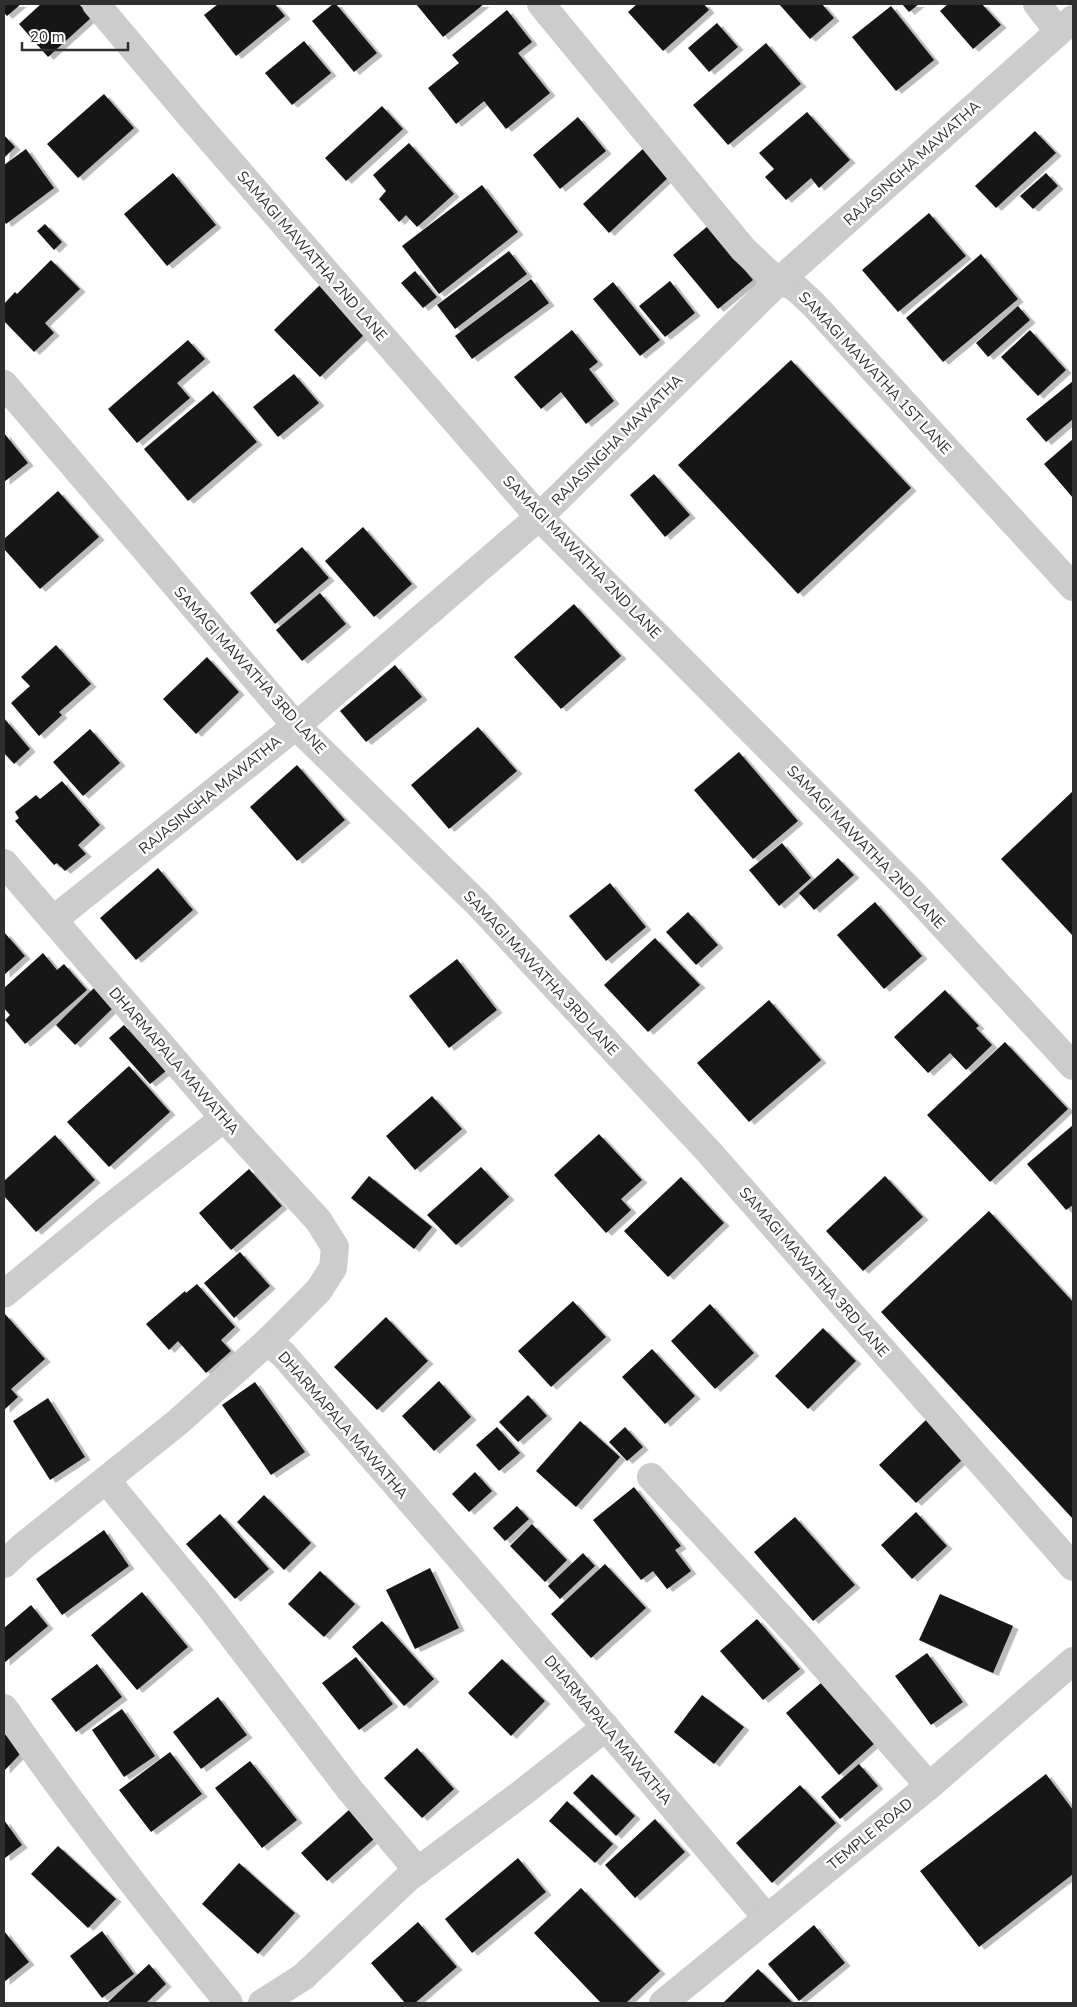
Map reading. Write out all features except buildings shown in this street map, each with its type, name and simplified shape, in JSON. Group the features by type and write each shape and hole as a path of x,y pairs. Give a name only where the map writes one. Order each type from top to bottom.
{"street":[{"name":"SAMAGI MAWATHA 2ND LANE","path":"96,4 192,118 539,517 913,893 1073,1066"},
{"name":"SAMAGI MAWATHA 1ST LANE","path":"541,4 743,250 778,282 798,290 814,305 1073,587"},
{"path":"1037,4 1066,25"},
{"name":"RAJASINGHA MAWATHA","path":"53,920 296,726 539,517 778,282 1066,25"},
{"name":"SAMAGI MAWATHA 3RD LANE","path":"4,384 296,726 479,905 708,1151 1073,1567"},
{"name":"DHARMAPALA MAWATHA","path":"4,864 224,1118 318,1220 335,1247 333,1268 319,1290 267,1342 289,1362 606,1726 767,1918"},
{"path":"6,1288 224,1118"},
{"path":"4,1564 22,1547 178,1422 267,1342"},
{"path":"651,1477 799,1638 929,1786"},
{"path":"106,1480 208,1603 350,1790 418,1871"},
{"name":"TEMPLE ROAD","path":"663,2003 929,1786 1073,1661"},
{"path":"4,1708 54,1781 159,1918 228,2003"},
{"path":"262,2003 304,1977 408,1878 522,1793 606,1726"}]}
